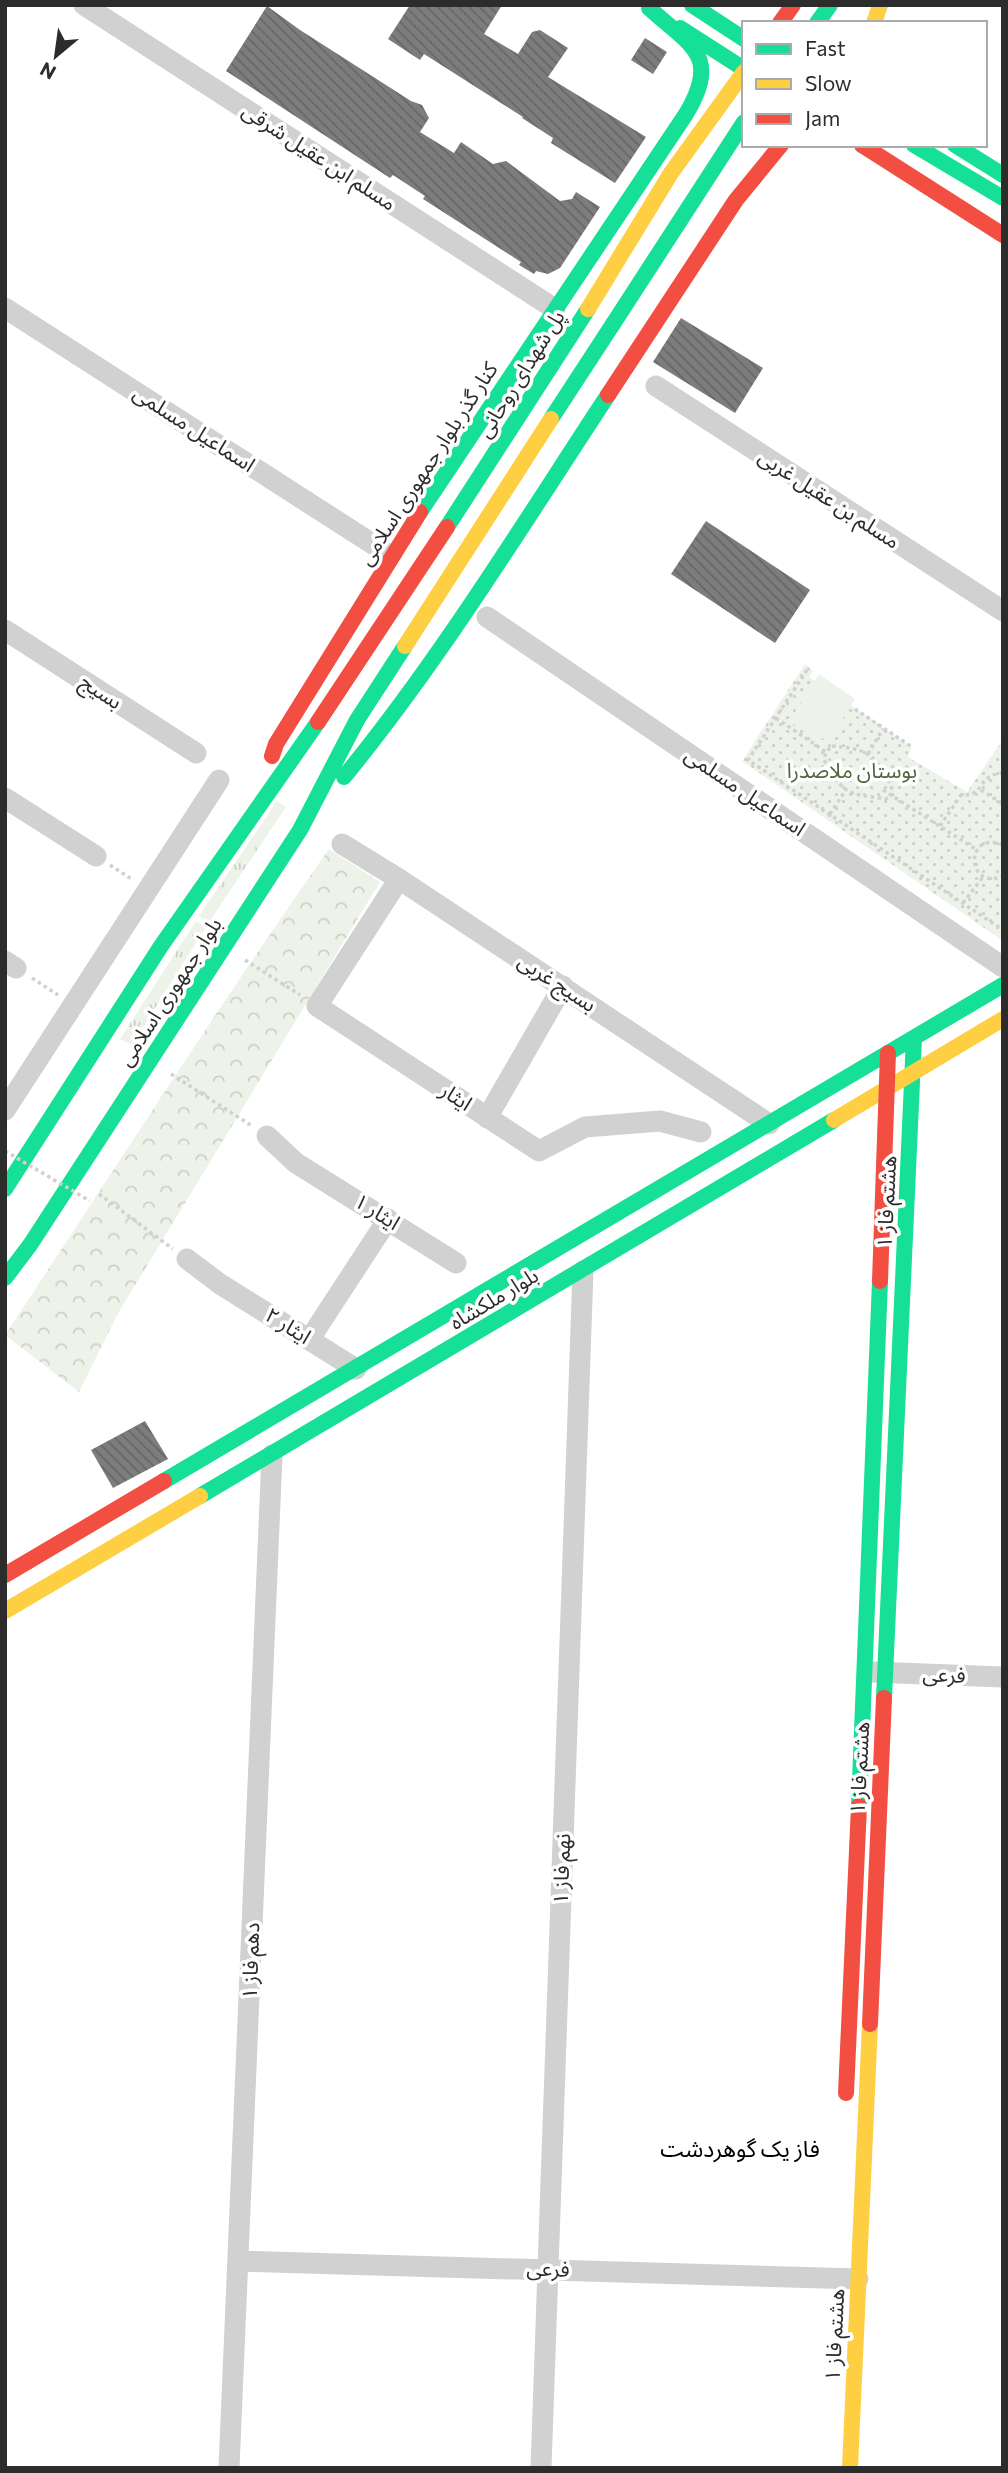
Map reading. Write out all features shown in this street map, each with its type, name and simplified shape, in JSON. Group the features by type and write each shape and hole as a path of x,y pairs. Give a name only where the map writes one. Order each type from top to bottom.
{"main road":[{"path":"692,5 742,38"},
{"path":"781,21 793,5"},
{"path":"818,21 830,5"},
{"name":"کنار گذر بلوار جمهوری اسلامی","path":"251,816 276,744 393,552 663,148 700,88 704,69 696,52 647,7"},
{"path":"647,7 742,70"},
{"name":"پل شهدای روحانی","path":"334,699 534,394 671,173 742,74"},
{"name":"بلوار جمهوری اسلامی","path":"5,1278 30,1245 300,830 357,720 742,125"},
{"path":"663,148 684,130 695,129 706,130 734,145 745,159 747,169 736,200"},
{"path":"300,830 392,718 469,606 736,200 779,147"},
{"path":"865,147 1003,234"},
{"path":"917,147 1003,198"},
{"path":"957,147 1003,175"},
{"name":"بلوار جمهوری اسلامی","path":"5,1189 161,946 334,699"},
{"name":"بلوار ملکشاه","path":"5,1575 1003,985"},
{"name":"بلوار ملکشاه","path":"5,1611 1003,1019"},
{"name":"هشتم فاز ۱","path":"845,2113 914,1071 914,1038"},
{"name":"هشتم فاز ۱","path":"850,2468 843,2278 875,1672 888,1053"},
{"path":"153,1488 149,1508 167,1516"},
{"path":"66,1541 75,1539 88,1545 89,1562"}],"street":[{"name":"مسلم ابن عقیل شرقی","path":"83,5 555,309"},
{"name":"اسماعیل مسلمی","path":"5,308 382,550"},
{"name":"مسلم بن عقیل غربی","path":"656,386 1003,611"},
{"name":"اسماعیل مسلمی","path":"487,617 1003,967"},
{"name":"بسیج","path":"5,630 196,753"},
{"path":"9,1108 219,780"},
{"path":"5,798 96,856"},
{"name":"بسیج غربی","path":"342,844 769,1124"},
{"path":"317,1006 399,879"},
{"path":"487,1118 562,986"},
{"name":"ایثار","path":"317,1006 539,1151 585,1127 660,1121 701,1132"},
{"name":"ایثار ۱","path":"267,1136 296,1163 456,1263"},
{"path":"310,1340 388,1219"},
{"name":"ایثار ۲","path":"187,1259 220,1284 356,1369"},
{"name":"نهم فاز ۱","path":"541,2468 583,1270"},
{"name":"دهم فاز ۱","path":"229,2468 272,1455"},
{"name":"فرعی","path":"875,1672 1003,1677"},
{"name":"فرعی","path":"238,2261 843,2278"}],"path":[{"path":"807,670 748,760 1003,930"},
{"path":"855,709 912,747"},
{"path":"776,718 826,752"},
{"path":"868,754 884,728"},
{"path":"832,746 860,749 875,758 893,787 892,795 886,799 845,791 839,786 824,760 826,752 832,746"},
{"path":"940,826 961,795 971,795 980,789 988,777 1003,772"},
{"path":"980,789 1003,804"},
{"path":"883,790 977,850"},
{"path":"830,814 845,791"},
{"path":"1003,845 987,842 974,856 975,867 983,877 994,879 1003,876"},
{"path":"96,856 148,889"},
{"path":"963,903 983,877"},
{"path":"243,959 317,1006"},
{"path":"10,965 74,1004"},
{"path":"171,1074 267,1136"},
{"path":"5,1151 90,1201"},
{"path":"99,1194 187,1259"}],"green space":[{"name":"بوستان ملاصدرا","path":"805,664 813,671 809,677 912,747 908,757 967,792 1003,739 1003,941 742,761"},
{"path":"819,674 855,699 830,741 789,722"},
{"path":"277,801 286,807 209,922 199,916"},
{"path":"329,849 380,882 117,1315 79,1392 5,1335"},
{"path":"196,921 206,927 132,1045 120,1039"}],"building":[{"path":"410,5 502,5 484,34 518,54 532,32 540,30 568,48 548,77 646,137 615,183 551,143 553,138 523,117 424,54 420,60 388,39"},
{"path":"267,6 411,101 422,105 429,118 420,132 454,153 461,142 493,164 506,161 560,201 572,199 576,192 600,207 560,268 548,274 536,271 534,274 519,265 521,262 423,199 425,196 393,175 390,178 226,71"},
{"path":"645,38 667,52 653,74 631,60"},
{"path":"681,318 763,368 735,413 653,362"},
{"path":"706,521 810,590 775,643 671,574"},
{"path":"145,1421 168,1459 113,1488 91,1450"}],"traffic: fast":[{"path":"692,5 742,38"},
{"path":"818,21 830,5"},
{"path":"420,512 686,114 696,94 701,78 701,65 696,53 649,8"},
{"path":"680,28 742,68"},
{"path":"613,324 742,125"},
{"path":"917,147 1003,198"},
{"path":"958,147 1003,175"},
{"path":"447,527 588,309"},
{"path":"551,419 613,324"},
{"path":"344,777 415,685 608,395"},
{"path":"5,1278 30,1245 300,830 357,720 405,646"},
{"path":"5,1189 161,946 318,722"},
{"path":"164,1481 1003,985"},
{"path":"884,1698 914,1038"},
{"path":"200,1496 834,1120"},
{"path":"859,1806 880,1281"}],"traffic: slow":[{"path":"875,21 880,5"},
{"path":"588,309 671,173 742,75"},
{"path":"405,646 551,419"},
{"path":"834,1120 1003,1019"},
{"path":"5,1611 200,1496"},
{"path":"850,2468 870,2024"}],"traffic: jam":[{"path":"781,21 793,5"},
{"path":"608,395 736,200 779,147"},
{"path":"865,147 1003,235"},
{"path":"272,756 276,744 420,512"},
{"path":"318,722 447,527"},
{"path":"880,1281 888,1053"},
{"path":"5,1575 164,1481"},
{"path":"870,2024 884,1698"},
{"path":"846,2093 859,1806"}],"district":[{"name":"فاز یک گوهردشت","path":"740,2149"}]}
